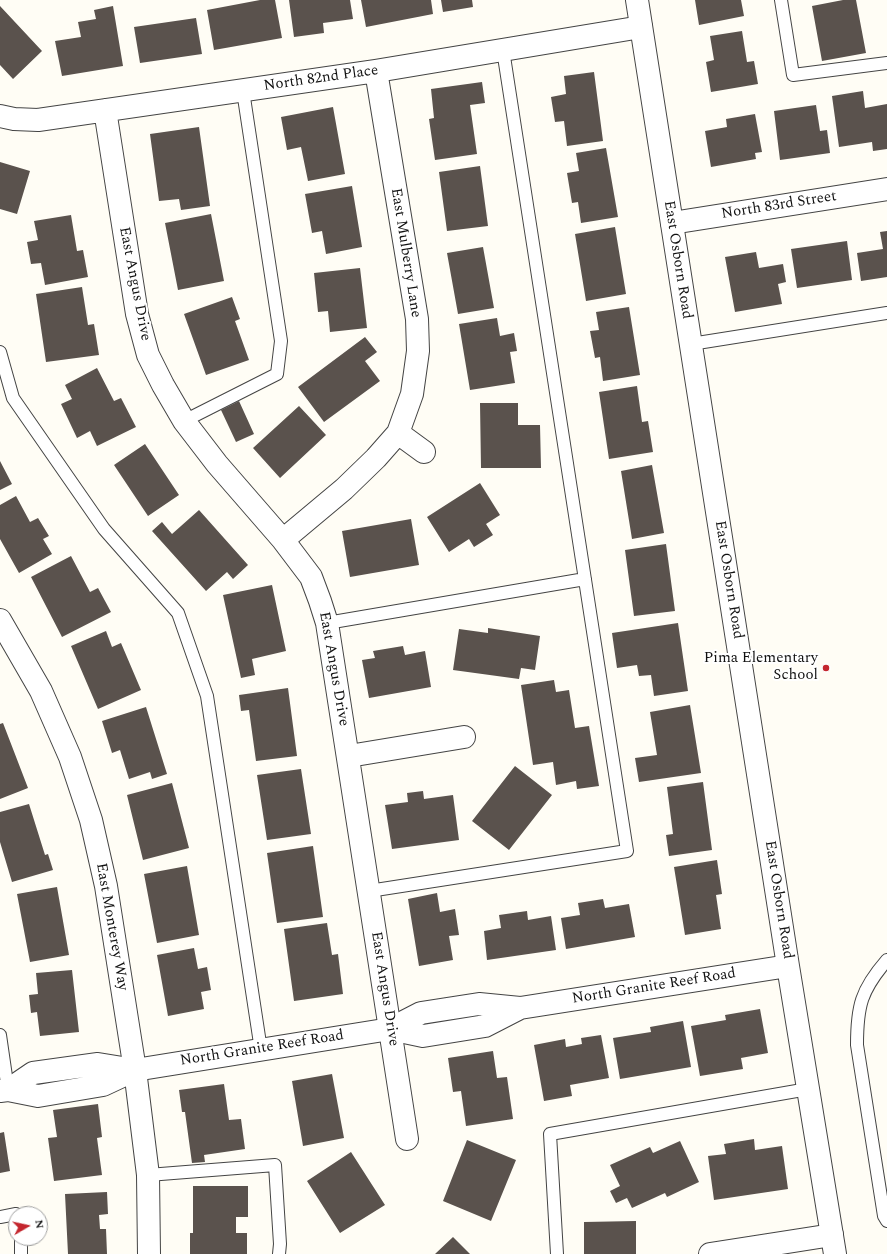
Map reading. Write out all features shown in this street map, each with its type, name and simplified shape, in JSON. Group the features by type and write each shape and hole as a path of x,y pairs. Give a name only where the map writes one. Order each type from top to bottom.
{"street":[{"name":"East Osborn Road","path":"637,0 788,966 834,1244"},
{"name":"North 82nd Place","path":"0,116 14,119 38,120 376,71 641,27"},
{"name":"East Mulberry Lane","path":"283,540 344,489 376,458 398,433 412,394 418,351 417,319 376,71"},
{"name":"East Angus Drive","path":"105,110 137,314 148,355 184,421 218,464 283,540 311,577 327,623 407,1139"},
{"name":"North 83rd Street","path":"672,223 887,189"},
{"path":"398,433 424,452"},
{"name":"East Monterey Way","path":"0,620 41,691 70,757 91,820 106,886 134,1070 148,1175 149,1254"},
{"path":"348,756 464,737"},
{"name":"North Granite Reef Road","path":"4,1090 33,1073 98,1064 134,1070 390,1029 421,1013 479,1004 520,1008 788,966"},
{"path":"710,1254 834,1244"}],"lane":[{"path":"781,0 793,75 887,63"},
{"path":"369,891 627,850 504,50"},
{"path":"184,421 277,374 281,341 243,90"},
{"path":"690,344 887,312"},
{"path":"0,352 13,398 104,529 178,613 207,696 261,1050"},
{"path":"327,623 585,579"},
{"path":"887,960 863,995 857,1027 857,1045 884,1216 887,1221"},
{"path":"0,1035 4,1090"},
{"path":"557,1254 550,1134 808,1089"},
{"path":"148,1175 275,1165 280,1244 279,1254"}],"building":[{"path":"260,0 275,0 282,38 214,50 207,10"},
{"path":"289,0 350,0 353,19 323,23 324,33 294,37"},
{"path":"361,0 431,0 433,14 366,27"},
{"path":"441,0 472,0 473,7 443,12"},
{"path":"695,0 741,0 744,16 699,25"},
{"path":"843,0 856,0 866,53 822,61 812,6"},
{"path":"0,6 42,51 13,79 0,65"},
{"path":"113,6 123,66 62,76 55,41 81,37 78,22 96,19 94,10"},
{"path":"196,18 202,54 140,63 134,27"},
{"path":"742,31 747,62 754,61 758,84 711,92 706,62 714,60 710,36"},
{"path":"594,72 603,141 567,146 564,121 555,122 551,97 566,94 564,76"},
{"path":"482,82 485,103 470,105 477,154 435,160 429,119 434,118 431,89"},
{"path":"863,91 865,108 887,104 887,149 873,151 872,142 839,147 832,96"},
{"path":"816,105 820,131 827,130 830,153 780,160 774,111"},
{"path":"333,107 345,174 308,181 301,147 287,150 281,117"},
{"path":"755,114 762,152 755,153 756,159 711,167 705,131 727,127 726,119"},
{"path":"199,127 210,206 181,210 179,199 159,201 150,134"},
{"path":"606,148 618,217 581,223 578,202 572,203 567,173 579,171 576,153"},
{"path":"0,162 30,171 17,214 0,209"},
{"path":"480,166 488,226 447,231 439,172"},
{"path":"352,186 362,247 326,254 322,231 312,233 305,194"},
{"path":"211,214 224,281 178,290 165,223"},
{"path":"71,215 77,251 83,250 88,277 45,285 41,263 31,264 27,242 38,240 34,221"},
{"path":"615,227 626,294 586,301 575,234"},
{"path":"887,231 887,277 861,281 857,253 883,249 880,232"},
{"path":"847,241 852,280 797,288 791,249"},
{"path":"483,247 494,308 458,314 447,253"},
{"path":"756,252 759,268 783,264 786,282 778,284 782,304 735,312 725,257"},
{"path":"360,268 367,328 330,332 328,311 318,312 314,273"},
{"path":"82,287 88,325 94,324 99,355 46,362 36,294"},
{"path":"232,297 240,319 235,321 249,360 206,375 184,314"},
{"path":"629,307 640,375 603,381 600,357 595,358 590,331 599,330 596,312"},
{"path":"497,318 500,336 514,333 517,351 510,352 515,383 470,390 459,324"},
{"path":"365,337 377,352 365,361 380,381 324,422 298,387"},
{"path":"97,368 114,401 121,398 136,427 97,446 90,431 77,438 61,404 72,399 65,385"},
{"path":"637,386 642,422 648,421 653,452 609,459 599,392"},
{"path":"239,401 254,434 236,442 221,410"},
{"path":"480,403 518,403 518,425 540,425 541,468 481,468"},
{"path":"299,406 326,435 280,478 253,448"},
{"path":"145,444 179,495 148,516 114,465"},
{"path":"0,461 12,484 0,490"},
{"path":"652,465 664,533 632,539 621,471"},
{"path":"480,483 500,515 486,524 493,535 474,547 469,539 449,552 427,517"},
{"path":"16,496 30,522 38,518 49,536 43,539 52,554 19,573 0,539 0,505"},
{"path":"199,510 248,565 233,579 227,572 206,591 152,531 162,522 172,534"},
{"path":"411,519 419,565 350,577 342,531"},
{"path":"666,544 675,611 634,616 625,550"},
{"path":"71,556 90,592 98,588 111,612 62,637 31,577"},
{"path":"272,585 286,651 252,659 255,675 241,678 223,595"},
{"path":"678,623 688,691 654,696 651,675 639,676 637,665 617,668 612,633"},
{"path":"488,628 540,636 535,670 521,668 519,679 453,670 459,629 488,633"},
{"path":"106,631 112,647 121,643 141,690 98,709 71,646"},
{"path":"403,646 405,655 425,651 431,687 369,698 362,660 375,658 373,651"},
{"path":"554,680 556,692 569,690 575,728 589,726 599,786 577,789 576,781 556,785 553,762 533,765 521,685"},
{"path":"288,688 297,756 256,761 249,710 241,711 239,695"},
{"path":"690,705 701,773 639,782 635,758 657,755 650,712"},
{"path":"146,707 167,774 152,779 150,772 129,779 120,750 112,753 102,721"},
{"path":"3,723 28,788 0,799 0,724"},
{"path":"515,766 552,795 509,850 472,821"},
{"path":"301,769 311,834 267,840 257,775"},
{"path":"703,782 712,850 669,856 666,835 673,834 667,787"},
{"path":"172,783 189,848 143,860 127,795"},
{"path":"423,791 424,799 453,795 459,840 392,849 385,805 408,802 407,793"},
{"path":"29,804 45,855 48,854 53,870 12,882 0,842 0,812"},
{"path":"313,846 323,917 277,923 267,853"},
{"path":"717,860 722,894 716,895 721,929 685,935 674,867"},
{"path":"187,866 199,935 157,943 144,874"},
{"path":"57,887 69,955 30,962 17,894"},
{"path":"437,893 440,912 455,909 459,935 449,936 453,960 419,966 408,899"},
{"path":"603,899 605,908 629,904 635,937 566,949 561,918 580,915 578,903"},
{"path":"527,911 528,920 551,916 556,950 487,960 484,931 501,928 499,915"},
{"path":"327,923 332,955 338,954 343,994 294,1001 284,929"},
{"path":"194,948 198,969 207,967 211,990 201,992 204,1009 168,1016 157,955"},
{"path":"72,970 79,1032 40,1036 37,1012 31,1013 29,995 38,994 36,973"},
{"path":"760,1009 768,1053 741,1058 743,1069 700,1076 691,1026 726,1020 725,1015"},
{"path":"683,1021 691,1067 620,1079 613,1038 651,1032 650,1027"},
{"path":"601,1035 609,1078 570,1085 572,1096 544,1101 534,1045 565,1039 566,1047 582,1044 581,1038"},
{"path":"493,1051 497,1078 507,1077 513,1119 466,1126 461,1091 453,1092 448,1058"},
{"path":"332,1074 344,1138 303,1146 292,1081"},
{"path":"224,1084 229,1120 241,1119 245,1149 204,1155 205,1162 192,1163 185,1112 182,1112 179,1090"},
{"path":"98,1104 102,1137 97,1138 102,1175 54,1181 48,1138 57,1137 53,1110"},
{"path":"4,1132 10,1171 0,1173 0,1133"},
{"path":"754,1139 755,1150 782,1146 788,1189 714,1200 708,1156 726,1154 724,1144"},
{"path":"467,1140 516,1160 491,1221 443,1201"},
{"path":"680,1141 699,1182 667,1197 665,1193 632,1208 627,1198 616,1203 610,1191 620,1186 610,1165 650,1147 653,1153"},
{"path":"351,1152 385,1205 340,1233 307,1181"},
{"path":"193,1186 248,1186 248,1217 236,1217 236,1233 247,1233 247,1254 190,1254 190,1233 193,1233"},
{"path":"107,1192 108,1214 99,1215 100,1229 106,1229 107,1254 68,1254 65,1194"},
{"path":"636,1221 636,1254 584,1254 584,1222"},
{"path":"453,1237 470,1254 435,1254"}],"place":[{"name":"Pima Elementary School","path":"826,668"}]}
